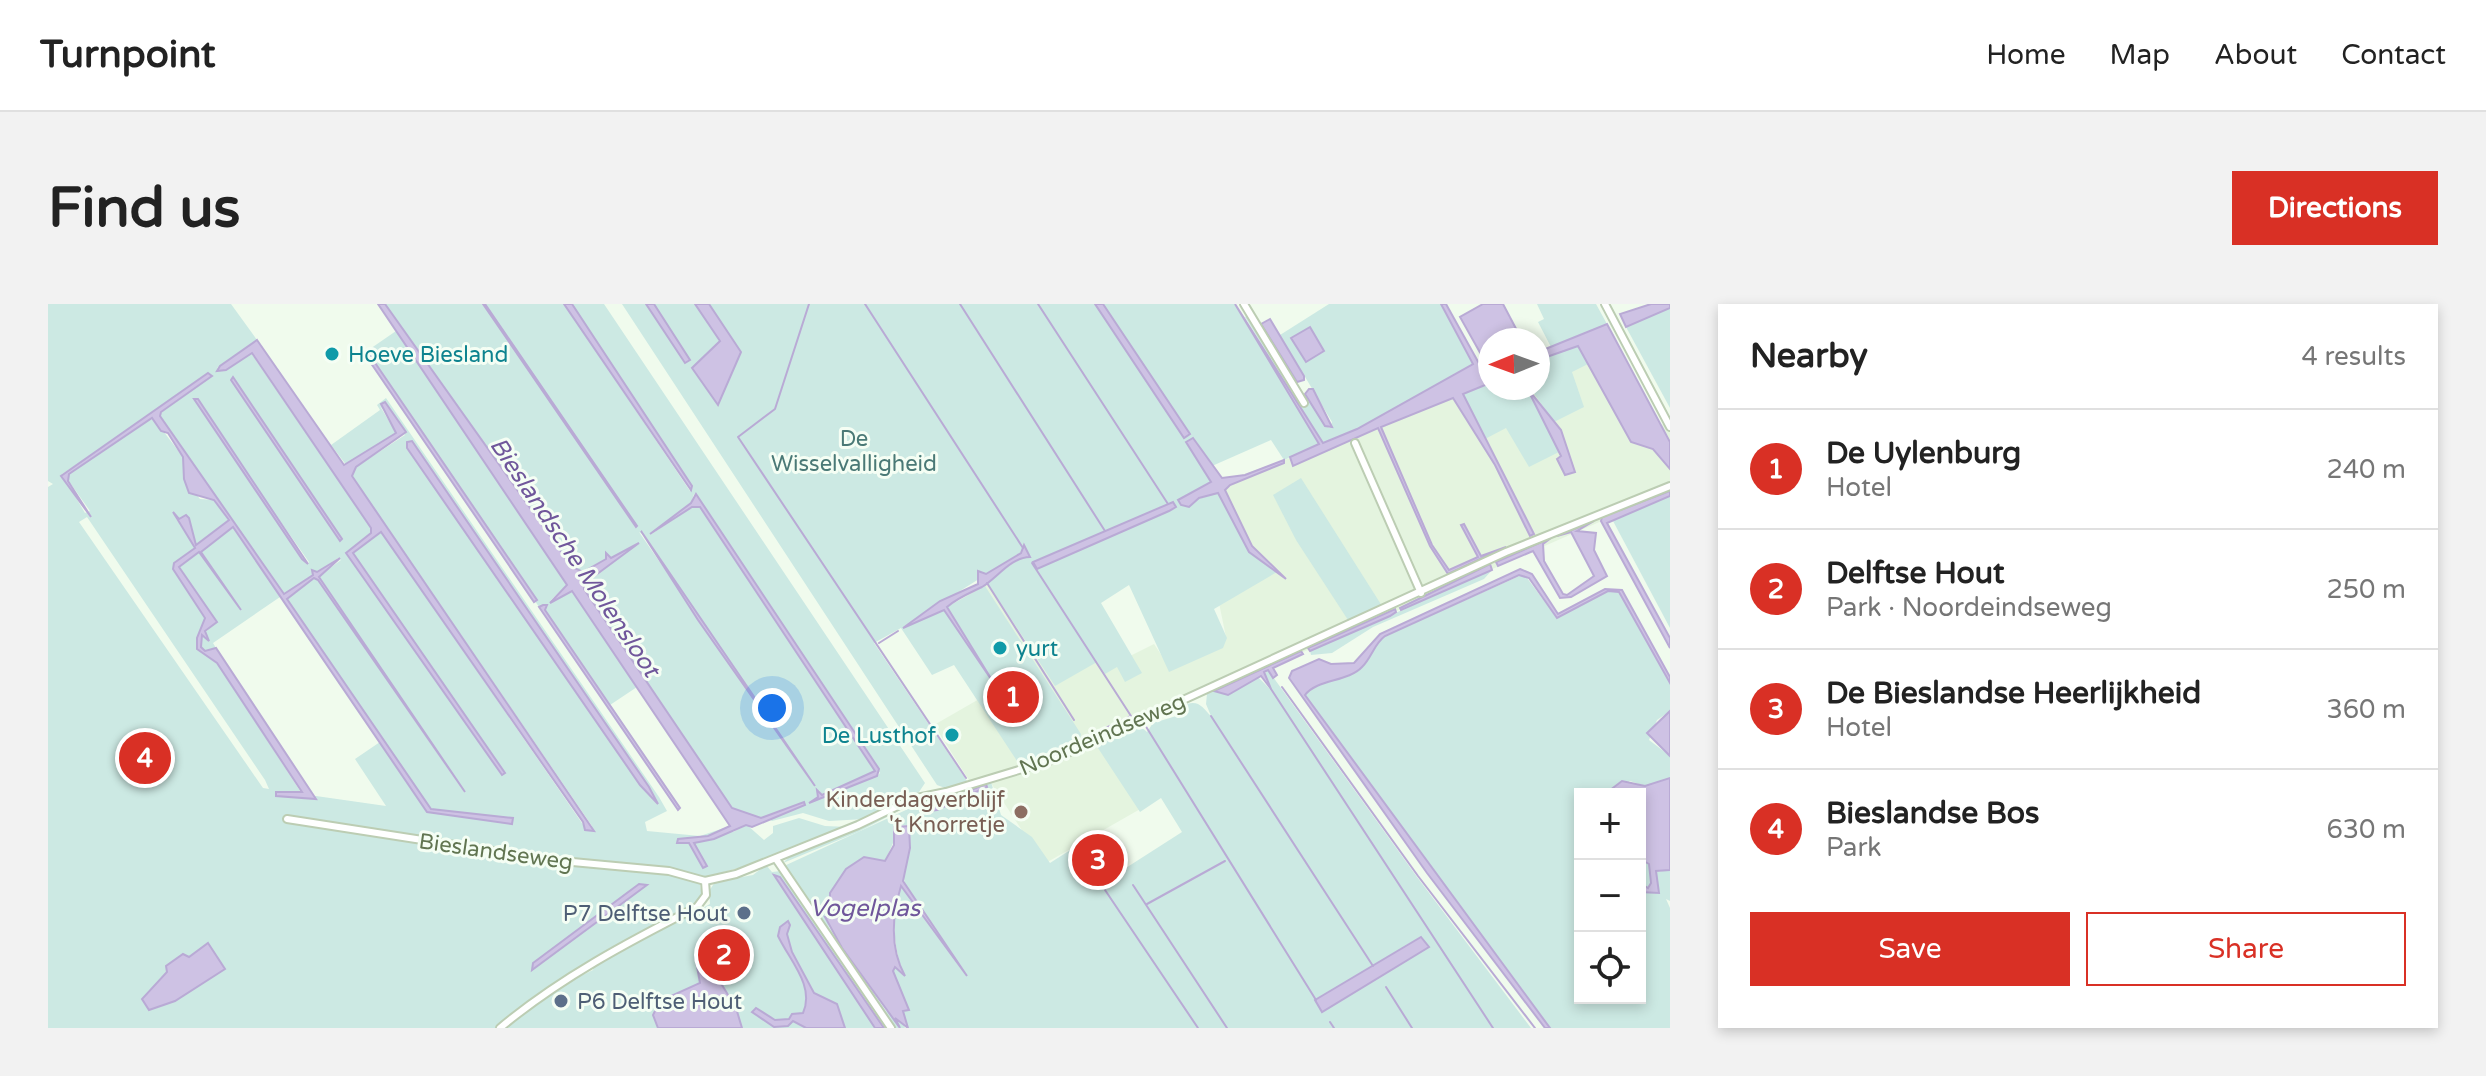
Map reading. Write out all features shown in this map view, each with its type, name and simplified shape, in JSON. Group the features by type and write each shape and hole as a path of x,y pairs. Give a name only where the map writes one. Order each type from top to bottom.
{"street":[{"path":"1244,304 1304,403"},
{"path":"1605,304 1670,427"},
{"path":"1355,443 1421,593"},
{"name":"Noordeindseweg","path":"705,881 749,871 917,797 946,792 1052,760 1506,552 1670,486"},
{"name":"Bieslandseweg","path":"287,819 551,860 669,871 705,881"},
{"path":"776,859 891,1028"},
{"path":"500,1028 531,1002 588,965 697,907 706,895 705,881"}],"shaded area":[{"path":"1582,340 1636,436 1670,421 1670,491 1098,742 1142,808 1044,864 991,783 972,785 934,725 1000,687 949,606 989,583 1108,667 1154,644 1168,665 1226,637 1219,603 1262,570 1216,484 1347,438 1478,383 1478,400 1550,400 1550,354"}],"green space":[{"path":"48,304 231,304 257,340 217,368 227,370 251,353 371,528 372,533 346,553 504,775 353,553 381,532 584,826 592,826 352,476 356,467 405,435 380,406 396,433 347,466 331,445 380,410 377,405 386,398 659,797 667,811 645,822 647,831 700,836 730,826 733,832 747,825 764,840 773,833 773,826 799,818 825,826 849,827 764,861 720,873 700,885 702,895 697,904 555,983 495,1028 48,1028 48,487 53,484 48,481","holes":["212,376 159,414 284,595 338,558 341,560 319,576 464,792 318,580 314,578 287,599 431,809 512,820 427,812 380,742 355,759 386,806 302,794 217,663 197,649 197,638 206,618 174,563 195,548 175,517 191,525 196,545 229,521 214,500 200,499 184,479 183,457 154,419 147,420 68,474 68,480 90,511 85,513 62,474","194,399 308,564 302,559","412,441 649,787 640,785 407,448","87,517 269,789 263,788 79,522"]},
{"path":"385,304 483,304 636,527 485,304 564,304 690,491 692,486 572,304 604,304 925,783 919,792 865,819 829,821 803,813 772,821 768,819 805,805 804,802 761,818 732,808 584,589 584,583 638,543 611,558 605,553 607,559 583,572 572,567","holes":["694,494 880,773 878,775 809,803 819,797 819,790 822,795 875,771 700,507 694,506 650,535 691,503","639,532 645,536 814,786"]},
{"name":"De Wisselvalligheid","path":"622,304 1095,304 1184,438 1103,304 1235,304 1320,444 1284,460 1271,440 1212,466 1193,438 1187,442 1211,482 1195,500 1218,493 1246,546 1277,572 1214,609 1227,638 1223,648 1169,672 1129,585 1101,603 1142,673 1125,682 1117,667 1105,674 1097,662 1055,686 987,582 1025,555 1023,551 903,627 944,610 995,684 947,607 985,586 1081,734 1080,740 1019,764 954,665 932,675 901,628 874,643 967,781 945,788 937,785","holes":["1168,504 1175,508 1037,569 1033,563"]},
{"path":"1329,304 1441,304 1473,364 1357,429 1322,443 1245,317 1248,315 1302,395 1305,394 1325,426 1330,428 1332,422 1280,335"},
{"path":"1537,304 1596,304 1607,324 1551,347 1550,328 1541,328 1538,322 1544,319"},
{"path":"1670,308 1670,408 1626,327"},
{"path":"396,331 567,585 550,601 571,590 637,687 610,705 544,610 547,606 539,607 367,351"},
{"path":"1574,345 1578,346 1588,364 1572,372 1584,407 1554,422 1538,400 1550,400 1550,355"},
{"path":"1478,388 1478,400 1533,400 1559,452 1529,467 1506,428 1485,439 1462,394"},
{"path":"1301,478 1382,606 1348,620 1296,540 1273,495"},
{"path":"1670,496 1670,628 1613,521"},
{"path":"233,527 280,597 213,643 216,648 205,651 201,647 202,635 217,622 179,566 199,551 241,610 201,551"},
{"path":"1492,570 1484,579 1373,627 1332,653 1311,655 1310,651"},
{"path":"1524,574 1557,618 1608,591 1619,592 1670,683 1670,711 1657,720 1649,740 1670,756 1670,778 1645,786 1630,781 1617,788 1574,788 1574,1004 1646,1004 1646,892 1653,892 1656,872 1670,870 1670,901 1666,899 1670,908 1670,1028 1550,1028 1305,695 1321,684 1357,671 1385,636"},
{"path":"1268,670 1417,877 1531,1028 908,1028 903,1011 909,1009 893,971 895,967 904,976 895,932 901,886 967,976 906,887 904,872 909,826 901,825 885,861 864,857 846,869 830,893 833,913 830,918 826,916 829,927 886,1011 901,1020 905,1028 893,1028 784,866 919,804 927,809 926,802 931,798 991,782 1001,815 1032,837 1050,863 1075,847 1098,879 1118,873 1182,832 1161,798 1140,812 1096,745 1140,726 1147,732 1153,723 1183,714 1187,704 1198,704 1211,716 1206,704 1207,694 1214,691 1228,695 1257,676 1270,689 1264,675","holes":["985,784 986,787 937,810 930,811 928,807 947,796","1420,937 1322,1011 1316,1000"]},
{"path":"918,801 858,832 783,863 791,855"},
{"path":"1646,863 1649,864 1651,883 1648,888"},
{"path":"766,865 772,872 781,871 888,1028 884,1028 793,896 879,1028 506,1028 562,985 593,970 594,965 710,904 709,891 715,882 753,875"}],"water":[{"path":"378,304 385,304 572,567 583,572 606,559 606,553 611,558 639,543 585,583 584,589 732,808 761,818 804,802 805,805 752,827 746,825 714,839 694,843 707,866 703,868 689,843 677,843 678,839 708,836 730,826 572,591 550,603 567,585"},
{"path":"483,304 485,304 636,527"},
{"path":"564,304 572,304 692,486 691,490"},
{"path":"646,304 654,304 690,360 685,363"},
{"path":"695,304 709,304 741,352 718,405 692,368 720,341"},
{"path":"1095,304 1103,304 1190,434 1184,438"},
{"path":"1235,304 1323,443 1357,429 1473,364 1441,304 1446,304 1478,362 1478,388 1463,394 1534,534 1530,536 1495,465 1453,398 1381,427 1432,545 1449,570 1478,557 1461,525 1464,524 1481,556 1506,547 1448,574 1430,546 1378,428 1293,466 1290,457 1319,444"},
{"path":"1483,304 1503,304 1516,328 1478,328 1478,349 1460,317"},
{"path":"1651,304 1670,304 1670,308 1626,327 1620,314"},
{"path":"1270,319 1304,380 1297,382 1261,324"},
{"path":"1607,324 1670,442 1670,469 1653,449 1631,442 1578,346 1550,356 1550,347"},
{"path":"1310,327 1324,351 1306,362 1291,338"},
{"path":"257,340 344,465 396,433 381,404 385,402 406,432 356,467 352,476 594,831 585,830 583,822 381,532 353,553 505,773 502,775 346,553 371,533 371,528 252,353 226,370 217,371"},
{"path":"367,351 537,600 534,602 364,353"},
{"path":"208,373 212,376 161,412 160,416 284,594 313,575 312,570 317,572 340,558 319,577 465,792 318,580 314,578 287,599 431,809 513,818 512,824 427,812 233,527 201,552 241,610 199,552 179,567 217,622 205,631 209,641 202,635 201,647 205,651 216,648 316,799 276,796 276,792 302,792 217,663 197,649 197,638 205,618 173,569 174,563 195,548 173,512 179,519 186,515 189,518 196,545 229,520 214,500 189,493 184,479 183,457 168,433 161,431 152,418 69,474 68,481 91,517 61,476"},
{"path":"233,377 342,539 340,541 231,380"},
{"path":"1313,389 1332,427 1325,426 1305,394"},
{"path":"194,399 198,399 308,564 302,559"},
{"path":"1533,400 1537,400 1561,430 1575,472 1565,475 1557,459 1561,456"},
{"path":"1193,438 1222,478 1245,475 1284,460 1284,463 1230,485 1225,490 1252,546 1286,579 1249,552 1218,493 1199,498 1189,507 1181,505 1178,500 1211,482 1186,442"},
{"path":"412,441 658,804 640,785 407,448 407,442"},
{"path":"1670,491 1670,496 1607,523 1670,638 1670,648 1601,521 1602,517"},
{"path":"696,494 879,769 877,776 809,803 818,797 817,790 822,795 875,771 700,507 692,507 650,534 691,503"},
{"path":"1173,502 1176,507 1169,511 1037,569 1033,562"},
{"path":"1594,521 1577,531 1596,533 1594,550 1607,576 1571,597 1560,598 1533,551 1498,566 1496,562 1551,538 1543,544 1544,561 1563,594 1567,595 1594,576 1571,532 1557,536"},
{"path":"641,531 815,786 698,620"},
{"path":"1024,545 1030,557 1016,561 982,587 947,607 995,685 944,610 903,628 940,601 978,584 978,571 986,574 1021,553"},
{"path":"1490,564 1492,570 1401,610 1400,608"},
{"path":"1520,569 1532,574 1558,614 1605,589 1622,590 1670,677 1670,683 1619,592 1608,591 1557,618 1529,578 1519,575 1385,636 1356,672 1317,686 1305,695 1550,1028 1545,1028 1427,873 1289,678 1292,671 1319,659 1331,664 1354,663 1380,634"},
{"path":"547,605 545,610 680,808 678,810 539,607"},
{"path":"1395,609 1396,612 1390,616 1310,651 1308,648"},
{"path":"1301,651 1303,654 1273,668 1277,675 1273,678 1268,670 1264,672 1271,689 1261,676 1228,695 1214,691"},
{"path":"1670,711 1670,756 1647,733"},
{"path":"1670,778 1670,870 1656,871 1659,893 1646,892 1646,887 1651,883 1649,864 1646,862 1646,788 1613,788 1622,781 1645,786"},
{"path":"986,784 987,787 937,810 930,811 928,807"},
{"name":"Vogelplas","path":"909,826 910,848 903,881 967,976 901,886 894,932 897,955 905,976 895,967 893,971 909,1010 903,1011 908,1028 895,1018 900,1028 842,948 825,917 830,918 830,893 846,869 864,857 885,861 894,845 894,827"},
{"path":"774,875 780,877 884,1028 875,1028"},
{"path":"639,884 647,885 532,970 533,963"},
{"path":"788,921 787,934 792,952 814,993 837,1004 845,1028 806,1028 793,1021 788,1026 774,1027 752,1012 756,1008 775,1020 789,1019 792,1014 803,1013 806,1003 804,983 778,936 780,927"},
{"path":"1421,937 1429,947 1322,1012 1315,1000"},
{"path":"208,943 225,969 175,1001 149,1010 142,999 167,972 166,966 183,954 189,957"},
{"path":"700,949 736,1008 742,1028 658,1028 653,1015 660,1001 700,983 695,956"}],"waterway":[{"path":"809,304 775,409 738,437 966,778"},
{"path":"865,304 1023,548"},
{"path":"960,304 1105,531"},
{"path":"1038,304 1168,504"},
{"path":"1032,563 1131,716 1091,735"},
{"path":"987,583 1074,720"},
{"path":"879,643 898,631"},
{"path":"1282,687 1418,876 1535,1028"},
{"path":"1271,689 1493,1028"},
{"path":"1211,716 1373,966"},
{"path":"1145,725 1316,1000"},
{"path":"1147,904 1225,861"},
{"path":"1133,885 1227,1028"},
{"path":"1105,890 1198,1028"},
{"path":"1386,987 1412,1028"},
{"path":"1330,1022 1334,1028"}],"place":[{"name":"Hoeve Biesland","path":"332,354"},
{"name":"yurt","path":"1000,648"},
{"name":"De Uylenburg","path":"1013,697"},
{"name":"De Lusthof","path":"952,735"},
{"name":"Bieslandse Bos","path":"145,758"},
{"name":"Kinderdagverblijf 't Knorretje","path":"1021,812"},
{"name":"De Bieslandse Heerlijkheid","path":"1098,860"},
{"name":"P7 Delftse Hout","path":"744,913"},
{"name":"Delftse Hout","path":"724,955"},
{"name":"P6 Delftse Hout","path":"561,1001"}],"water label":[{"name":"Bieslandsche Molensloot","path":"575,557"}]}
